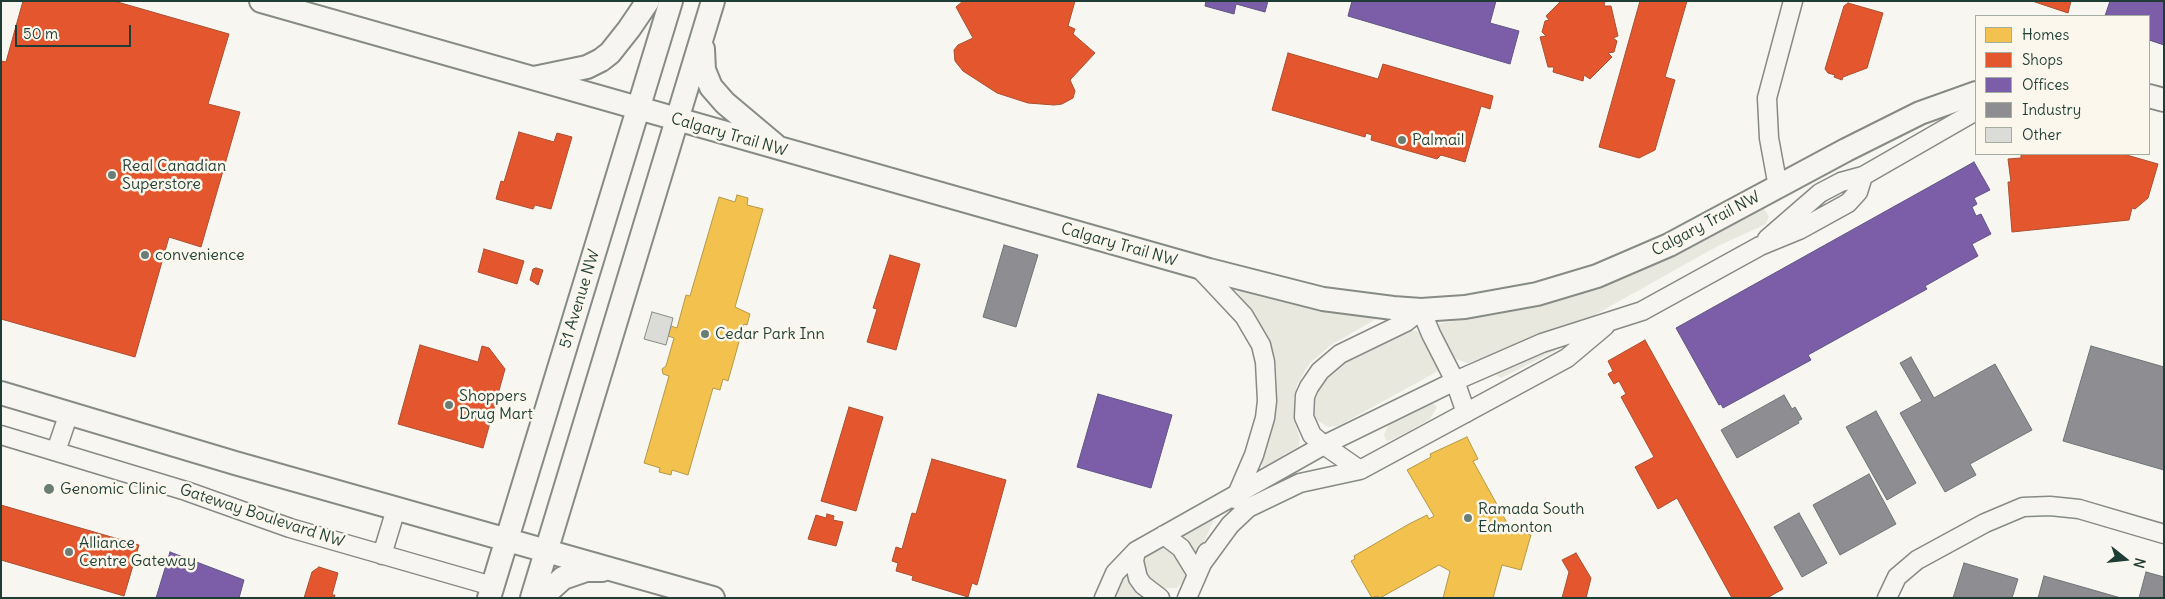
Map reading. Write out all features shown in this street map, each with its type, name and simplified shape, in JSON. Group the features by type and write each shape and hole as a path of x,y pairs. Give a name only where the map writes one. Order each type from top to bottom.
{"main road":[{"name":"Calgary Trail NW","path":"260,1 1198,267 1323,299 1376,307 1421,310 1466,307 1509,300 1597,276 1669,245 1920,113 1975,93"},
{"path":"531,78 587,67 601,60 616,45 648,1"},
{"name":"51 Avenue NW","path":"496,594 506,539 671,1"},
{"path":"532,598 710,11"},
{"path":"710,11 702,59 710,86 725,103 779,148"},
{"path":"2150,96 2164,100"},
{"path":"1,392 396,509 546,549 713,598"},
{"path":"542,598 555,584 575,573 586,570 613,570"}],"street":[{"path":"1778,187 1769,138 1766,98 1793,1"},
{"name":"Calgary Trail NW","path":"1238,495 1324,446 1456,381 1542,343 1642,311 1760,246 1799,230 1848,203 1858,192 1863,176 1975,112"},
{"name":"Calgary Trail NW","path":"1187,598 1223,515 1238,495 1254,455 1265,418 1267,401 1265,362 1261,345 1244,316 1198,267"},
{"path":"1360,470 1324,446 1312,435 1304,417 1305,396 1314,379 1340,354 1406,322 1421,310 1431,334 1456,381 1466,413"},
{"name":"Calgary Trail NW","path":"1200,568 1230,525 1248,508 1300,482 1360,470 1567,358 1611,321"},
{"path":"56,450 68,413"},
{"name":"Gateway Boulevard NW","path":"1,435 56,450 382,555 496,594"},
{"path":"1104,598 1115,572 1136,551 1238,495"},
{"path":"1888,594 1897,577 1918,560 1985,522 2023,507 2050,506 2079,509 2164,534"},
{"path":"382,555 396,509"},
{"path":"1164,535 1181,548 1200,568"},
{"path":"1136,551 1134,561 1138,578 1149,591 1160,598"}],"shaded area":[{"path":"1760,203 1769,216 1766,224 1716,247 1582,322 1468,363 1452,358 1436,324 1499,314 1537,303"},
{"path":"1238,289 1378,318 1331,345 1309,364 1297,385 1294,398 1294,419 1300,439 1299,446 1263,467 1261,464 1277,380 1275,363 1264,330 1237,291"},
{"path":"1407,330 1416,331 1424,335 1441,368 1440,370 1338,426 1328,427 1315,419 1312,413 1311,400 1332,366"},
{"path":"1556,346 1557,349 1555,351 1501,378 1495,374 1495,371"},
{"path":"1427,403 1434,404 1437,407 1430,419 1404,434 1388,441 1386,440 1384,435 1390,421"},
{"path":"1212,518 1213,522 1199,553 1194,553 1183,535 1185,529"},
{"path":"1159,545 1166,546 1184,563 1185,580 1177,588 1161,588 1146,577 1141,561 1143,555"},
{"path":"1123,576 1126,577 1150,598 1107,598"}],"building: Homes":[{"name":"Cedar Park Inn","path":"737,195 748,198 747,205 763,209 735,307 750,314 747,325 744,324 728,381 723,379 720,390 713,388 688,475 672,470 671,475 659,472 660,468 644,463 669,376 663,374 662,369 666,366 674,338 668,336 671,326 677,328 686,295 690,296 719,197 735,202"},
{"name":"Ramada South Edmonton","path":"1467,437 1478,459 1473,461 1511,530 1531,535 1521,570 1502,565 1493,598 1443,598 1450,571 1439,565 1380,598 1377,596 1372,598 1351,561 1355,559 1354,556 1409,524 1427,515 1429,519 1434,516 1407,470 1431,457 1430,454"}],"building: Shops":[{"name":"Real Canadian Superstore","path":"23,1 114,1 229,34 208,104 240,112 201,247 169,237 135,357 1,319 1,61 6,62"},
{"path":"963,1 1075,1 1068,26 1075,29 1073,34 1095,53 1070,80 1075,91 1073,98 1062,104 1054,105 1028,103 997,93 963,71 955,61 954,50 958,45 973,38 956,7"},
{"path":"1561,1 1605,1 1604,6 1611,6 1618,36 1613,38 1617,41 1614,52 1608,53 1612,57 1590,79 1584,75 1583,81 1553,72 1554,67 1548,67 1540,37 1546,36 1542,32 1545,21 1549,20 1546,16"},
{"path":"1640,1 1687,1 1665,77 1675,80 1655,150 1639,158 1599,147"},
{"path":"2032,1 2071,1 2068,13"},
{"path":"1848,3 1883,13 1867,68 1843,77 1842,80 1834,77 1835,75 1828,73 1825,69 1844,6"},
{"path":"1288,53 1378,79 1383,64 1493,96 1490,109 1481,106 1465,162 1441,155 1437,159 1371,140 1372,135 1366,133 1365,137 1272,110"},
{"path":"519,132 554,142 557,133 572,137 551,209 535,205 533,209 496,199 501,181 504,182"},
{"path":"2021,155 2126,155 2158,164 2148,198 2135,209 2132,208 2129,220 2012,232 2008,182 2011,182 2008,159 2021,158"},
{"path":"484,249 524,261 517,284 478,272"},
{"path":"890,255 920,264 896,350 867,342 877,309 873,308"},
{"path":"533,269 543,270 538,285 530,280"},
{"path":"1645,340 1783,589 1767,598 1732,598 1677,498 1658,509 1635,467 1654,457 1621,397 1626,394 1619,381 1614,384 1608,374 1613,371 1608,361"},
{"name":"Shoppers Drug Mart","path":"420,345 478,362 482,346 489,348 505,369 483,448 398,424"},
{"path":"849,407 883,417 856,511 821,501"},
{"path":"932,459 1006,480 977,585 972,583 968,597 912,580 913,576 896,571 898,563 892,561 896,547 902,549 912,513 916,514"},
{"name":"Alliance Centre Gateway","path":"1,505 139,545 124,596 1,560"},
{"path":"827,514 834,516 833,520 843,522 836,546 808,539 816,515 826,518"},
{"path":"1576,553 1591,578 1586,598 1562,598 1569,572 1562,560"},
{"path":"319,567 338,573 332,595 335,595 334,598 304,598 312,572"}],"building: Offices":[{"path":"1206,1 1268,1 1265,12 1236,4 1234,14 1205,6"},
{"path":"1352,1 1496,1 1490,23 1519,31 1510,64 1348,16"},
{"path":"2110,1 2164,1 2164,45 2150,40 2150,15 2105,15"},
{"path":"1974,162 1990,190 1974,198 1977,204 1972,207 1976,216 1981,214 1991,234 1972,244 1978,256 1925,286 1927,289 1808,355 1811,360 1723,408 1721,404 1719,405 1676,328"},
{"path":"1098,394 1172,415 1151,488 1077,467"},
{"path":"170,552 244,580 239,598 156,598"}],"building: Industry":[{"path":"1004,245 1038,255 1016,327 983,317"},
{"path":"2091,346 2164,367 2164,470 2063,441"},
{"path":"1911,357 1934,398 1995,364 2032,430 1970,464 1976,475 1945,492 1900,413 1922,401 1900,363"},
{"path":"1784,395 1792,409 1795,407 1802,419 1798,421 1799,423 1737,458 1721,430"},
{"path":"1876,411 1916,483 1887,500 1846,427"},
{"path":"1869,474 1896,524 1840,555 1813,505"},
{"path":"1799,513 1827,563 1802,577 1774,527"},
{"path":"1964,563 2018,579 2012,598 1953,598"},
{"path":"2146,572 2164,577 2164,598 2139,598"},
{"path":"2044,576 2121,598 2038,598"}],"building: Other":[{"path":"652,312 673,318 666,345 644,339"}],"place":[{"name":"Palmail","path":"1402,140"},
{"name":"Real Canadian Superstore","path":"112,175"},
{"name":"convenience","path":"145,255"},
{"name":"Cedar Park Inn","path":"705,334"},
{"name":"Shoppers Drug Mart","path":"449,405"},
{"name":"Genomic Clinic","path":"49,489"},
{"name":"Ramada South Edmonton","path":"1468,518"},
{"name":"Alliance Centre Gateway","path":"69,552"}]}
